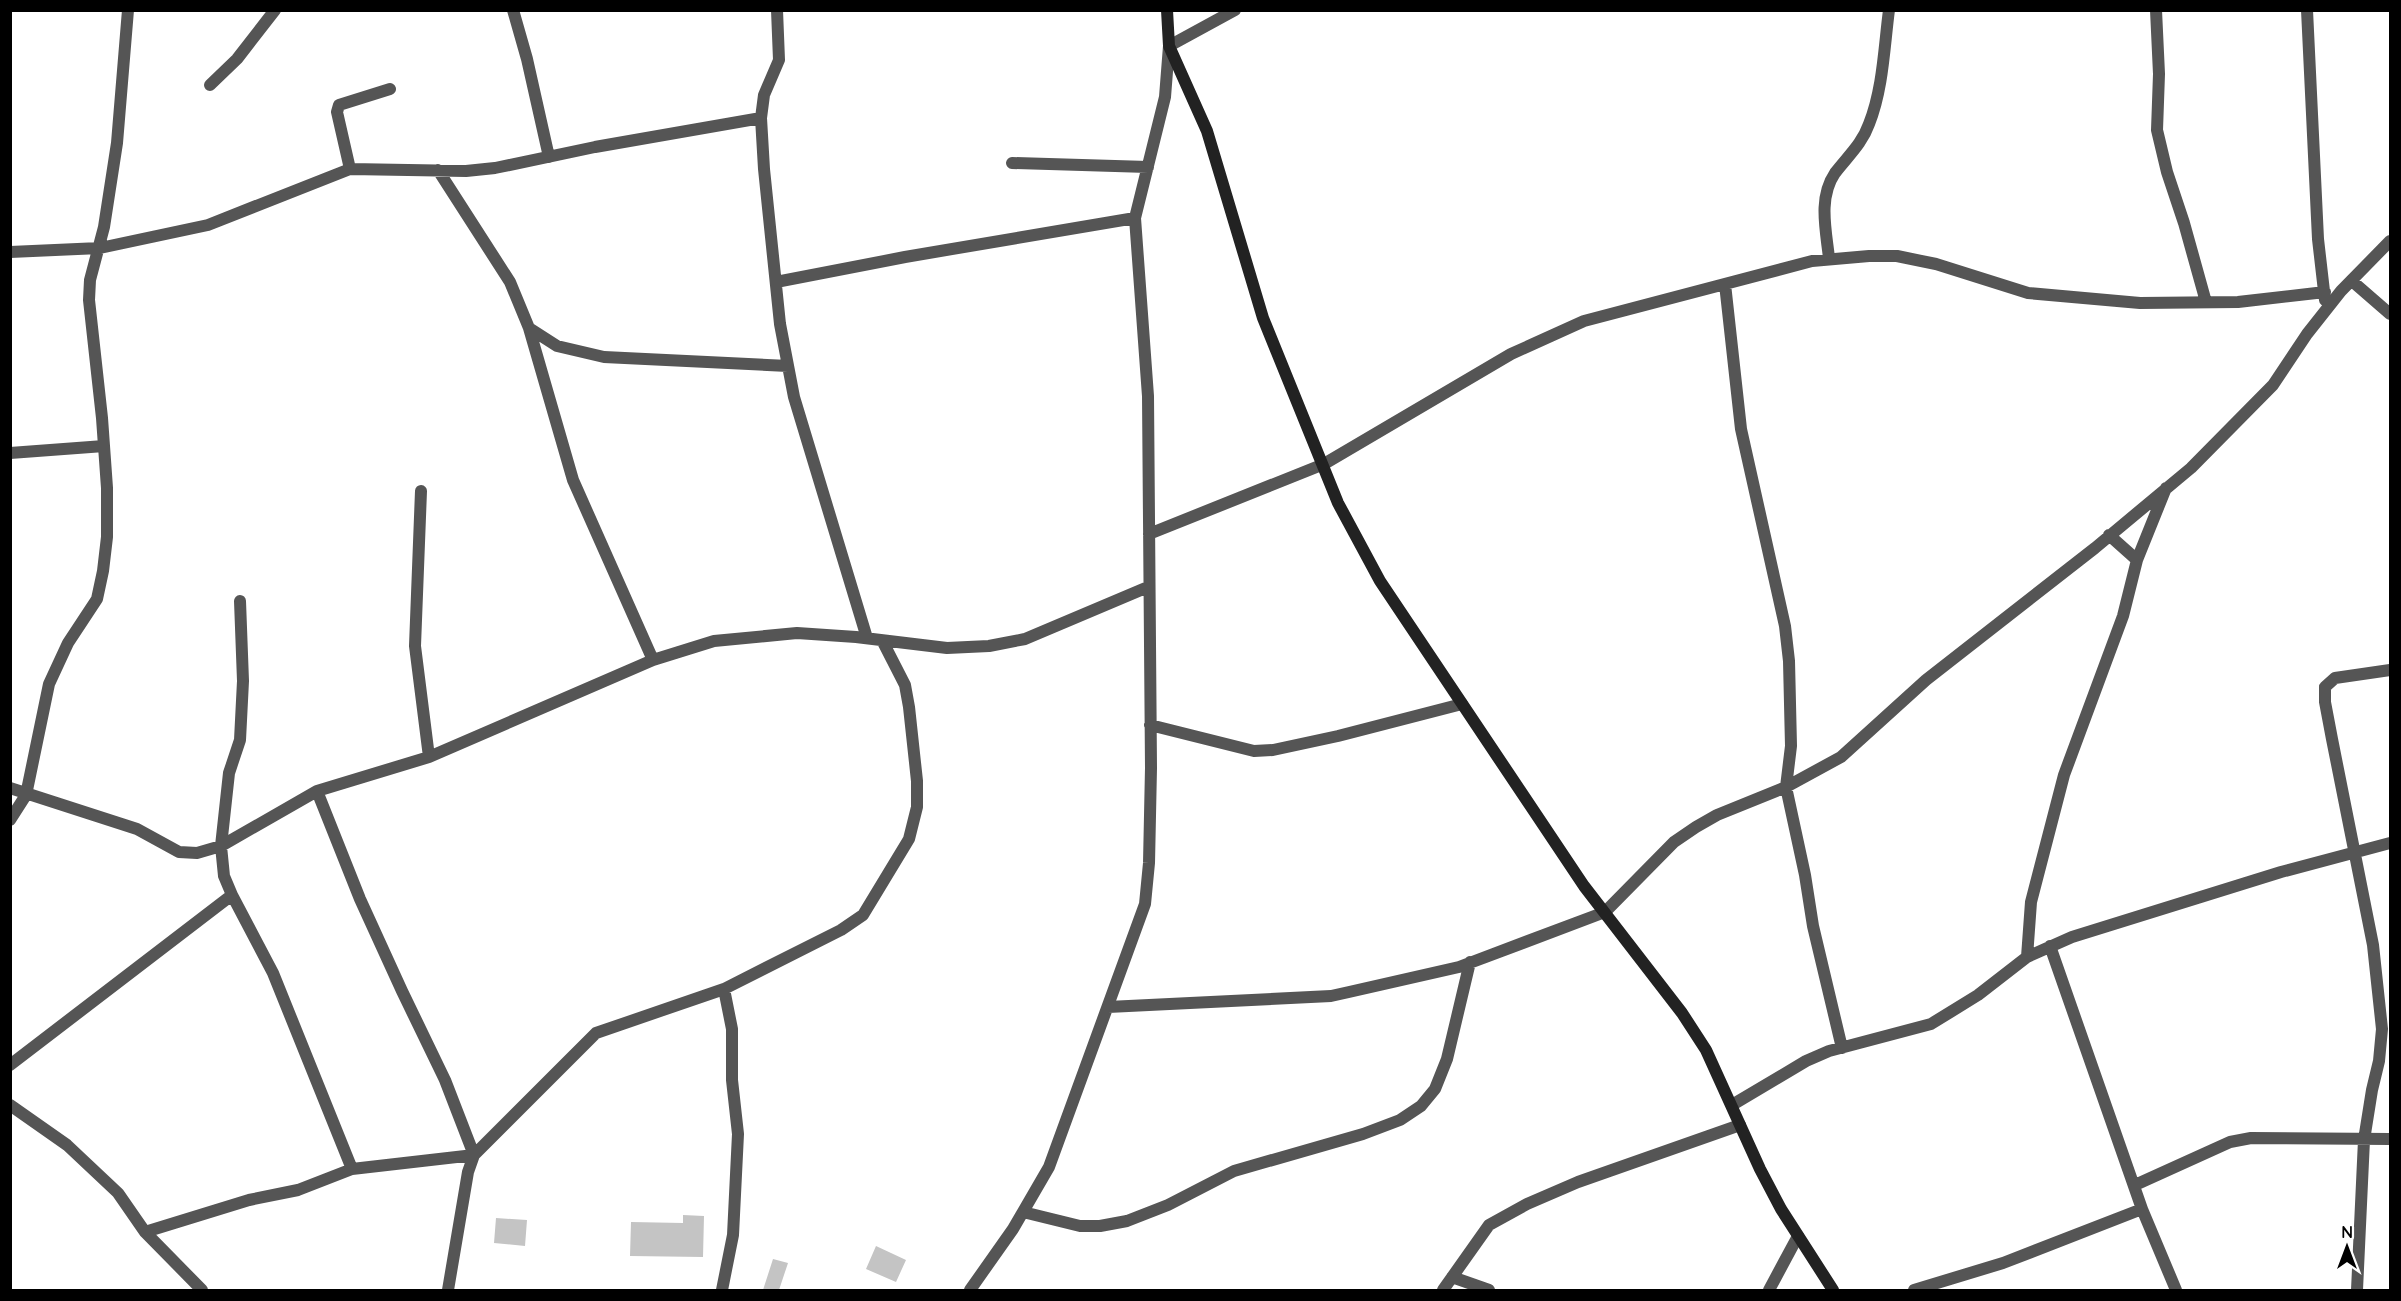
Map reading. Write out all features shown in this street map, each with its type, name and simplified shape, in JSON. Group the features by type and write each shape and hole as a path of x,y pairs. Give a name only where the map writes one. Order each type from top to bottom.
{"street":[{"path":"10,820 26,795 49,684 68,643 97,599 103,571 107,537 104,446 89,300 90,280 100,248 117,143 128,10"},
{"path":"210,85 237,59 275,10"},
{"path":"513,10 527,59 549,157"},
{"path":"777,10 779,60 764,95 761,118 780,324 794,398 867,638"},
{"path":"970,1290 1023,1212 1049,1167 1145,904 1149,863 1150,725 1148,396 1135,218 1165,97 1169,46 1167,10"},
{"path":"1169,46 1235,10"},
{"path":"1829,258 1824,212 1826,193 1834,174 1862,142 1870,122 1879,86 1889,10"},
{"path":"2156,10 2159,74 2157,130 2167,172 2206,302"},
{"path":"2307,10 2318,227 2325,312"},
{"path":"1169,46 1208,131 1263,318 1338,503 1380,582 1584,886 1682,1013 1706,1050 1760,1169 1798,1236 1833,1290"},
{"path":"350,169 337,112 339,105 390,90"},
{"path":"10,252 100,248 208,225 350,169 466,171 495,168 761,118"},
{"path":"1012,163 1148,166"},
{"path":"438,170 510,282 530,328 573,480 653,660"},
{"path":"776,282 905,257 1135,218"},
{"path":"1108,1007 1331,996 1470,962 1605,912 1674,842 1717,815 1786,787 1841,757 1926,680 2191,468 2274,385 2307,334 2352,281 2391,241"},
{"path":"1149,534 1324,464 1511,354 1573,325 1812,261 1829,258 1898,256 1936,264 2028,292 2140,303 2238,302 2325,291"},
{"path":"2352,281 2391,314"},
{"path":"1725,284 1741,429 1785,626 1789,661 1791,746 1786,787 1805,875 1813,926 1842,1048"},
{"path":"530,328 557,346 604,357 788,366"},
{"path":"10,453 104,446"},
{"path":"2027,957 2031,902 2058,796 2123,616 2137,560 2168,486"},
{"path":"421,491 415,646 429,757"},
{"path":"2109,535 2137,560"},
{"path":"10,788 137,829 179,852 197,853 221,846 317,791 429,757 653,660 714,641 797,633 867,638 883,642 947,648 989,646 1025,639 1148,587"},
{"path":"240,601 243,681 240,740 229,773 221,846 224,876 273,973 352,1169"},
{"path":"448,1290 468,1172 474,1155 596,1033 724,989 841,930 863,915 909,839 917,807 917,781 909,707 904,685 883,642"},
{"path":"2357,1290 2364,1140 2379,1060 2382,1029 2373,945 2326,711 2325,687 2335,678 2391,670"},
{"path":"1150,725 1254,751 1273,750 1462,704"},
{"path":"317,791 360,899 445,1080 474,1155"},
{"path":"1732,1105 1806,1061 1842,1048 1931,1024 1978,995 2027,957 2050,946 2193,899 2355,851 2391,843"},
{"path":"10,1065 232,895"},
{"path":"2050,946 2142,1209 2176,1290"},
{"path":"1023,1212 1080,1226 1100,1226 1127,1221 1168,1205 1234,1171 1363,1134 1400,1120 1421,1106 1435,1089 1447,1059 1470,962"},
{"path":"722,1290 733,1235 738,1134 732,1080 732,1029 724,989"},
{"path":"10,1105 67,1145 118,1193 144,1232 202,1290"},
{"path":"1443,1290 1489,1225 1527,1204 1578,1182 1740,1125"},
{"path":"2135,1185 2216,1148 2251,1138 2391,1139"},
{"path":"144,1232 249,1200 298,1190 352,1169 474,1155"},
{"path":"1914,1290 2002,1263 2142,1209"},
{"path":"1769,1290 1798,1236"},
{"path":"1452,1277 1489,1290"}],"building":[{"path":"683,1215 704,1216 703,1257 630,1256 631,1222 683,1223"},
{"path":"496,1218 527,1220 525,1246 494,1243"},
{"path":"876,1246 906,1260 896,1282 866,1269"},
{"path":"773,1259 788,1263 779,1290 763,1290"}]}
